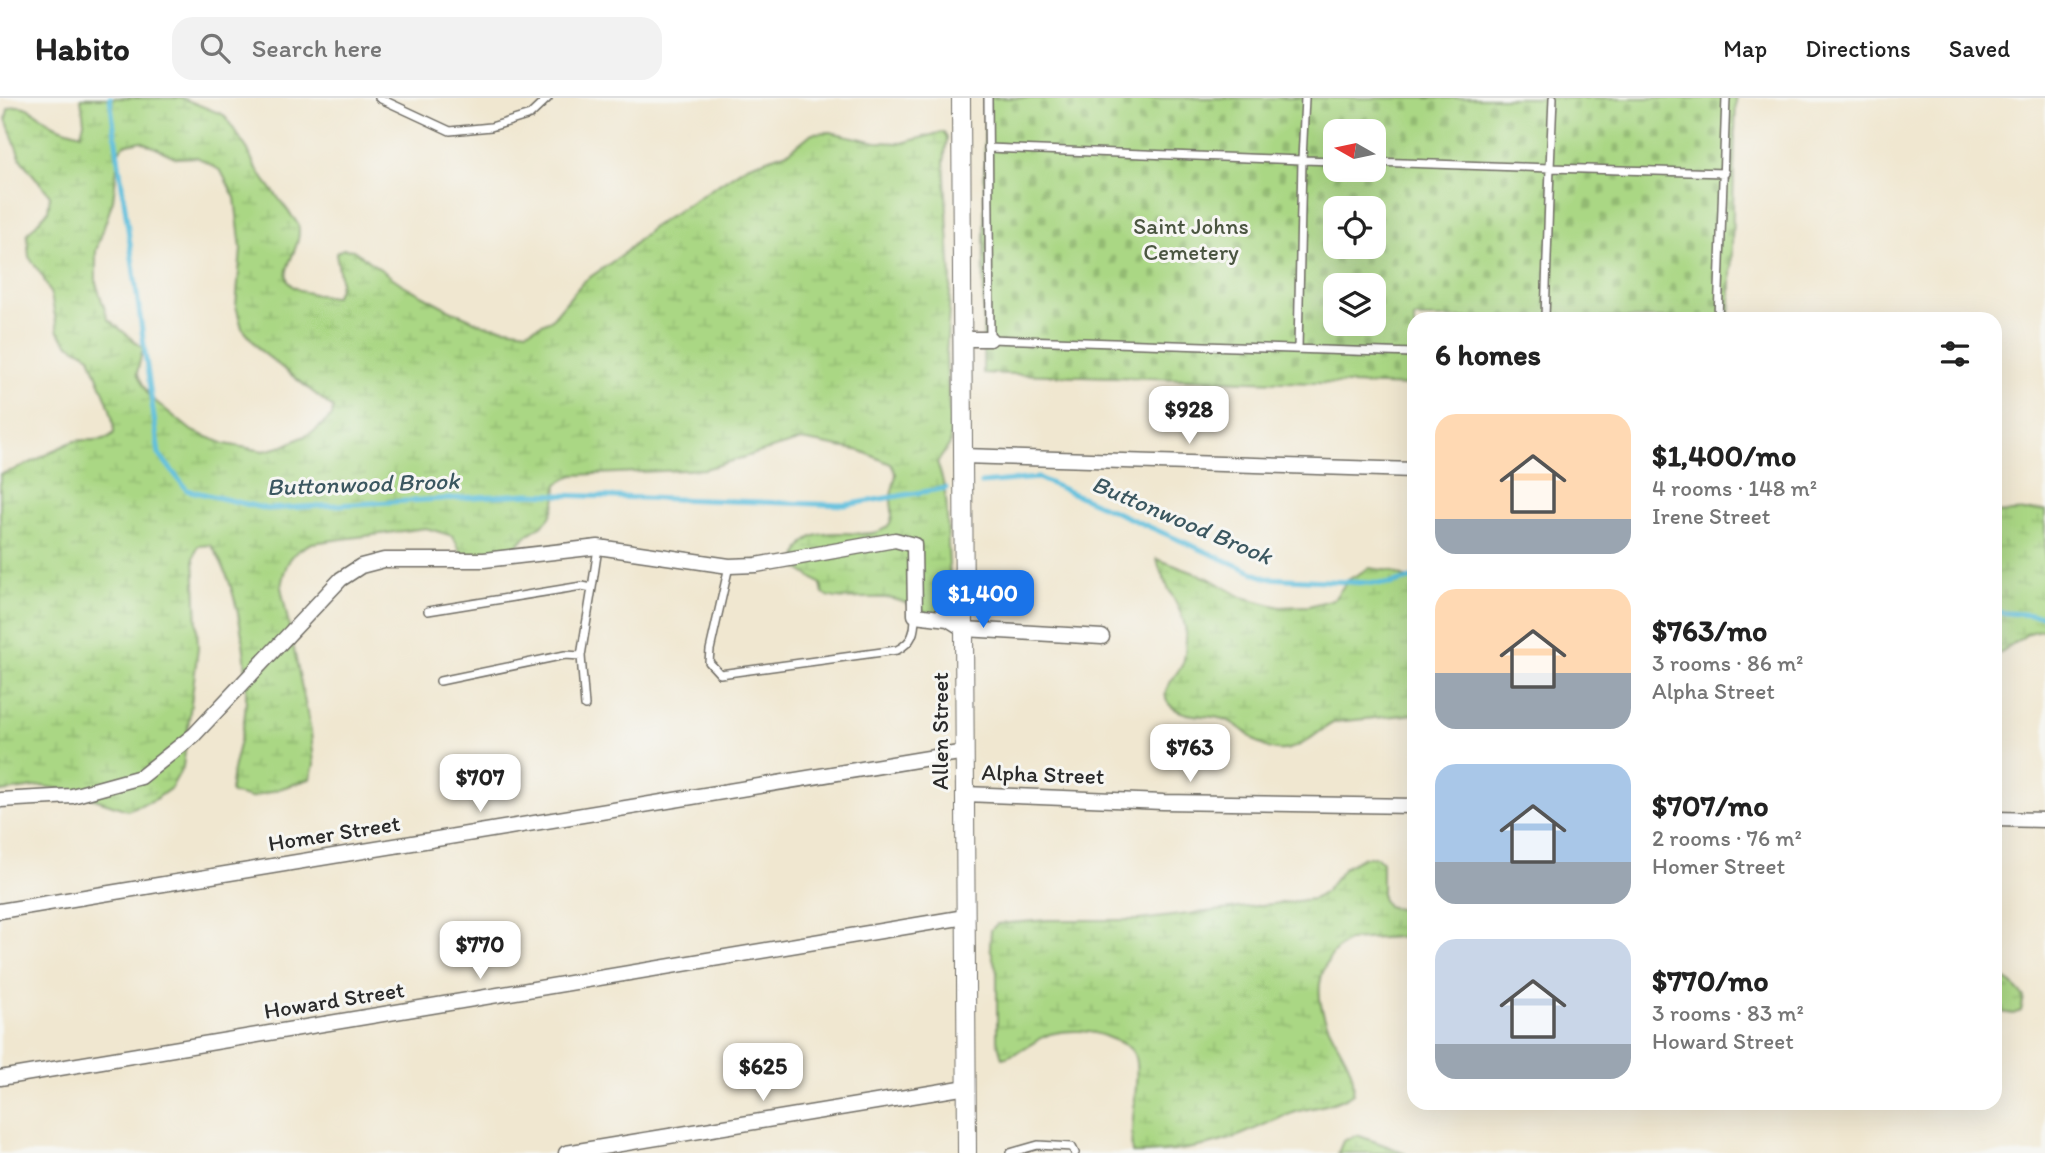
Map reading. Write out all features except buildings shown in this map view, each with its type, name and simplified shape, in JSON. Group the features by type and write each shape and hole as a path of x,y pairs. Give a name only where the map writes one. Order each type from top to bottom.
{"street":[{"name":"Allen Street","path":"961,98 967,1153"},
{"path":"962,339 990,339"},
{"path":"963,456 1407,470"},
{"path":"0,800 72,796 141,777 194,735 317,601 341,579 361,566 384,559 484,560 598,547 729,566 895,540 914,545 915,615 948,619 964,629 1102,637"},
{"name":"Homer Street","path":"0,911 965,752"},
{"name":"Alpha Street","path":"965,794 1163,802 1407,806"},
{"path":"2002,819 2045,820"},
{"name":"Howard Street","path":"0,1079 965,918"},
{"path":"566,1153 967,1087"}],"lane":[{"path":"379,98 450,131 491,127 530,115 548,98"},
{"path":"988,98 990,339 1407,353"},
{"path":"1298,349 1305,98"},
{"path":"1545,312 1553,98"},
{"path":"1718,312 1726,98"},
{"path":"988,148 1323,161"},
{"path":"1386,162 1725,173"},
{"path":"585,706 581,656 598,547"},
{"path":"729,566 710,650 709,662 720,674 728,676 897,650 906,645 915,632 915,615"},
{"path":"428,611 582,586 592,588"},
{"path":"440,681 565,655 581,656"},
{"path":"1010,1153 1038,1145 1072,1147 1074,1153"}],"green space":[{"path":"81,98 182,98 224,115 248,150 255,167 298,224 299,236 287,270 287,279 293,287 308,293 334,297 340,282 336,253 343,249 353,250 403,285 450,310 484,325 527,331 551,320 583,282 622,255 650,229 747,166 790,151 812,133 830,132 876,142 902,143 943,132 947,138 944,162 951,279 946,357 950,444 937,463 947,513 951,601 948,623 893,599 830,597 823,594 821,584 796,567 800,549 809,539 822,534 868,533 881,530 890,523 891,496 896,474 891,464 861,451 801,440 705,469 573,475 557,484 552,513 542,525 520,542 512,554 462,555 453,536 426,528 312,543 298,550 287,565 281,587 311,732 314,765 310,779 251,798 231,793 232,773 244,723 246,672 240,626 229,581 211,545 198,546 194,558 198,648 183,767 171,788 154,800 127,810 68,790 41,786 0,792 0,474 29,464 72,442 105,439 114,433 108,404 90,356 67,343 58,332 51,295 29,257 27,234 48,211 50,195 21,160 6,119 8,109 20,106 32,110 54,125 81,134 84,122","holes":["141,141 177,158 197,157 221,171 235,198 241,249 236,306 242,328 261,351 333,408 332,416 315,431 284,446 264,451 225,444 192,431 149,396 137,373 143,348 108,319 96,283 96,251 113,200 119,151 124,145"]},
{"name":"Saint Johns Cemetery","path":"985,98 1736,98 1730,312 1407,312 1407,386 983,373"},
{"path":"2045,510 2045,629 2029,633 2002,651 2002,513"},
{"path":"1157,559 1208,578 1242,597 1280,607 1309,606 1334,599 1348,580 1369,568 1390,571 1407,578 1407,715 1335,722 1299,746 1275,750 1260,744 1224,719 1187,714 1173,708 1168,703 1166,693 1185,656 1185,628 1179,608"},
{"path":"1364,857 1377,857 1382,862 1382,898 1387,906 1407,911 1407,936 1349,940 1333,953 1323,970 1320,1000 1324,1015 1350,1067 1353,1080 1353,1093 1347,1097 1276,1119 1221,1142 1183,1150 1132,1153 1136,1070 1132,1051 1127,1046 1095,1033 1065,1031 1050,1034 1013,1055 1002,1058 997,1040 997,972 990,947 991,930 997,924 1048,920 1139,920 1314,899 1326,891 1344,868"},
{"path":"2002,978 2024,997 2021,1011 2013,1014 2002,1012"},
{"path":"1357,1135 1406,1153 1338,1153 1343,1141"}],"waterway":[{"name":"Buttonwood Brook","path":"110,98 159,454 187,490 267,509 529,494 845,505 946,488"},
{"name":"Buttonwood Brook","path":"981,483 1038,478 1266,578 1389,584 1407,580"},
{"name":"Buttonwood Brook","path":"2002,613 2045,616"}]}
